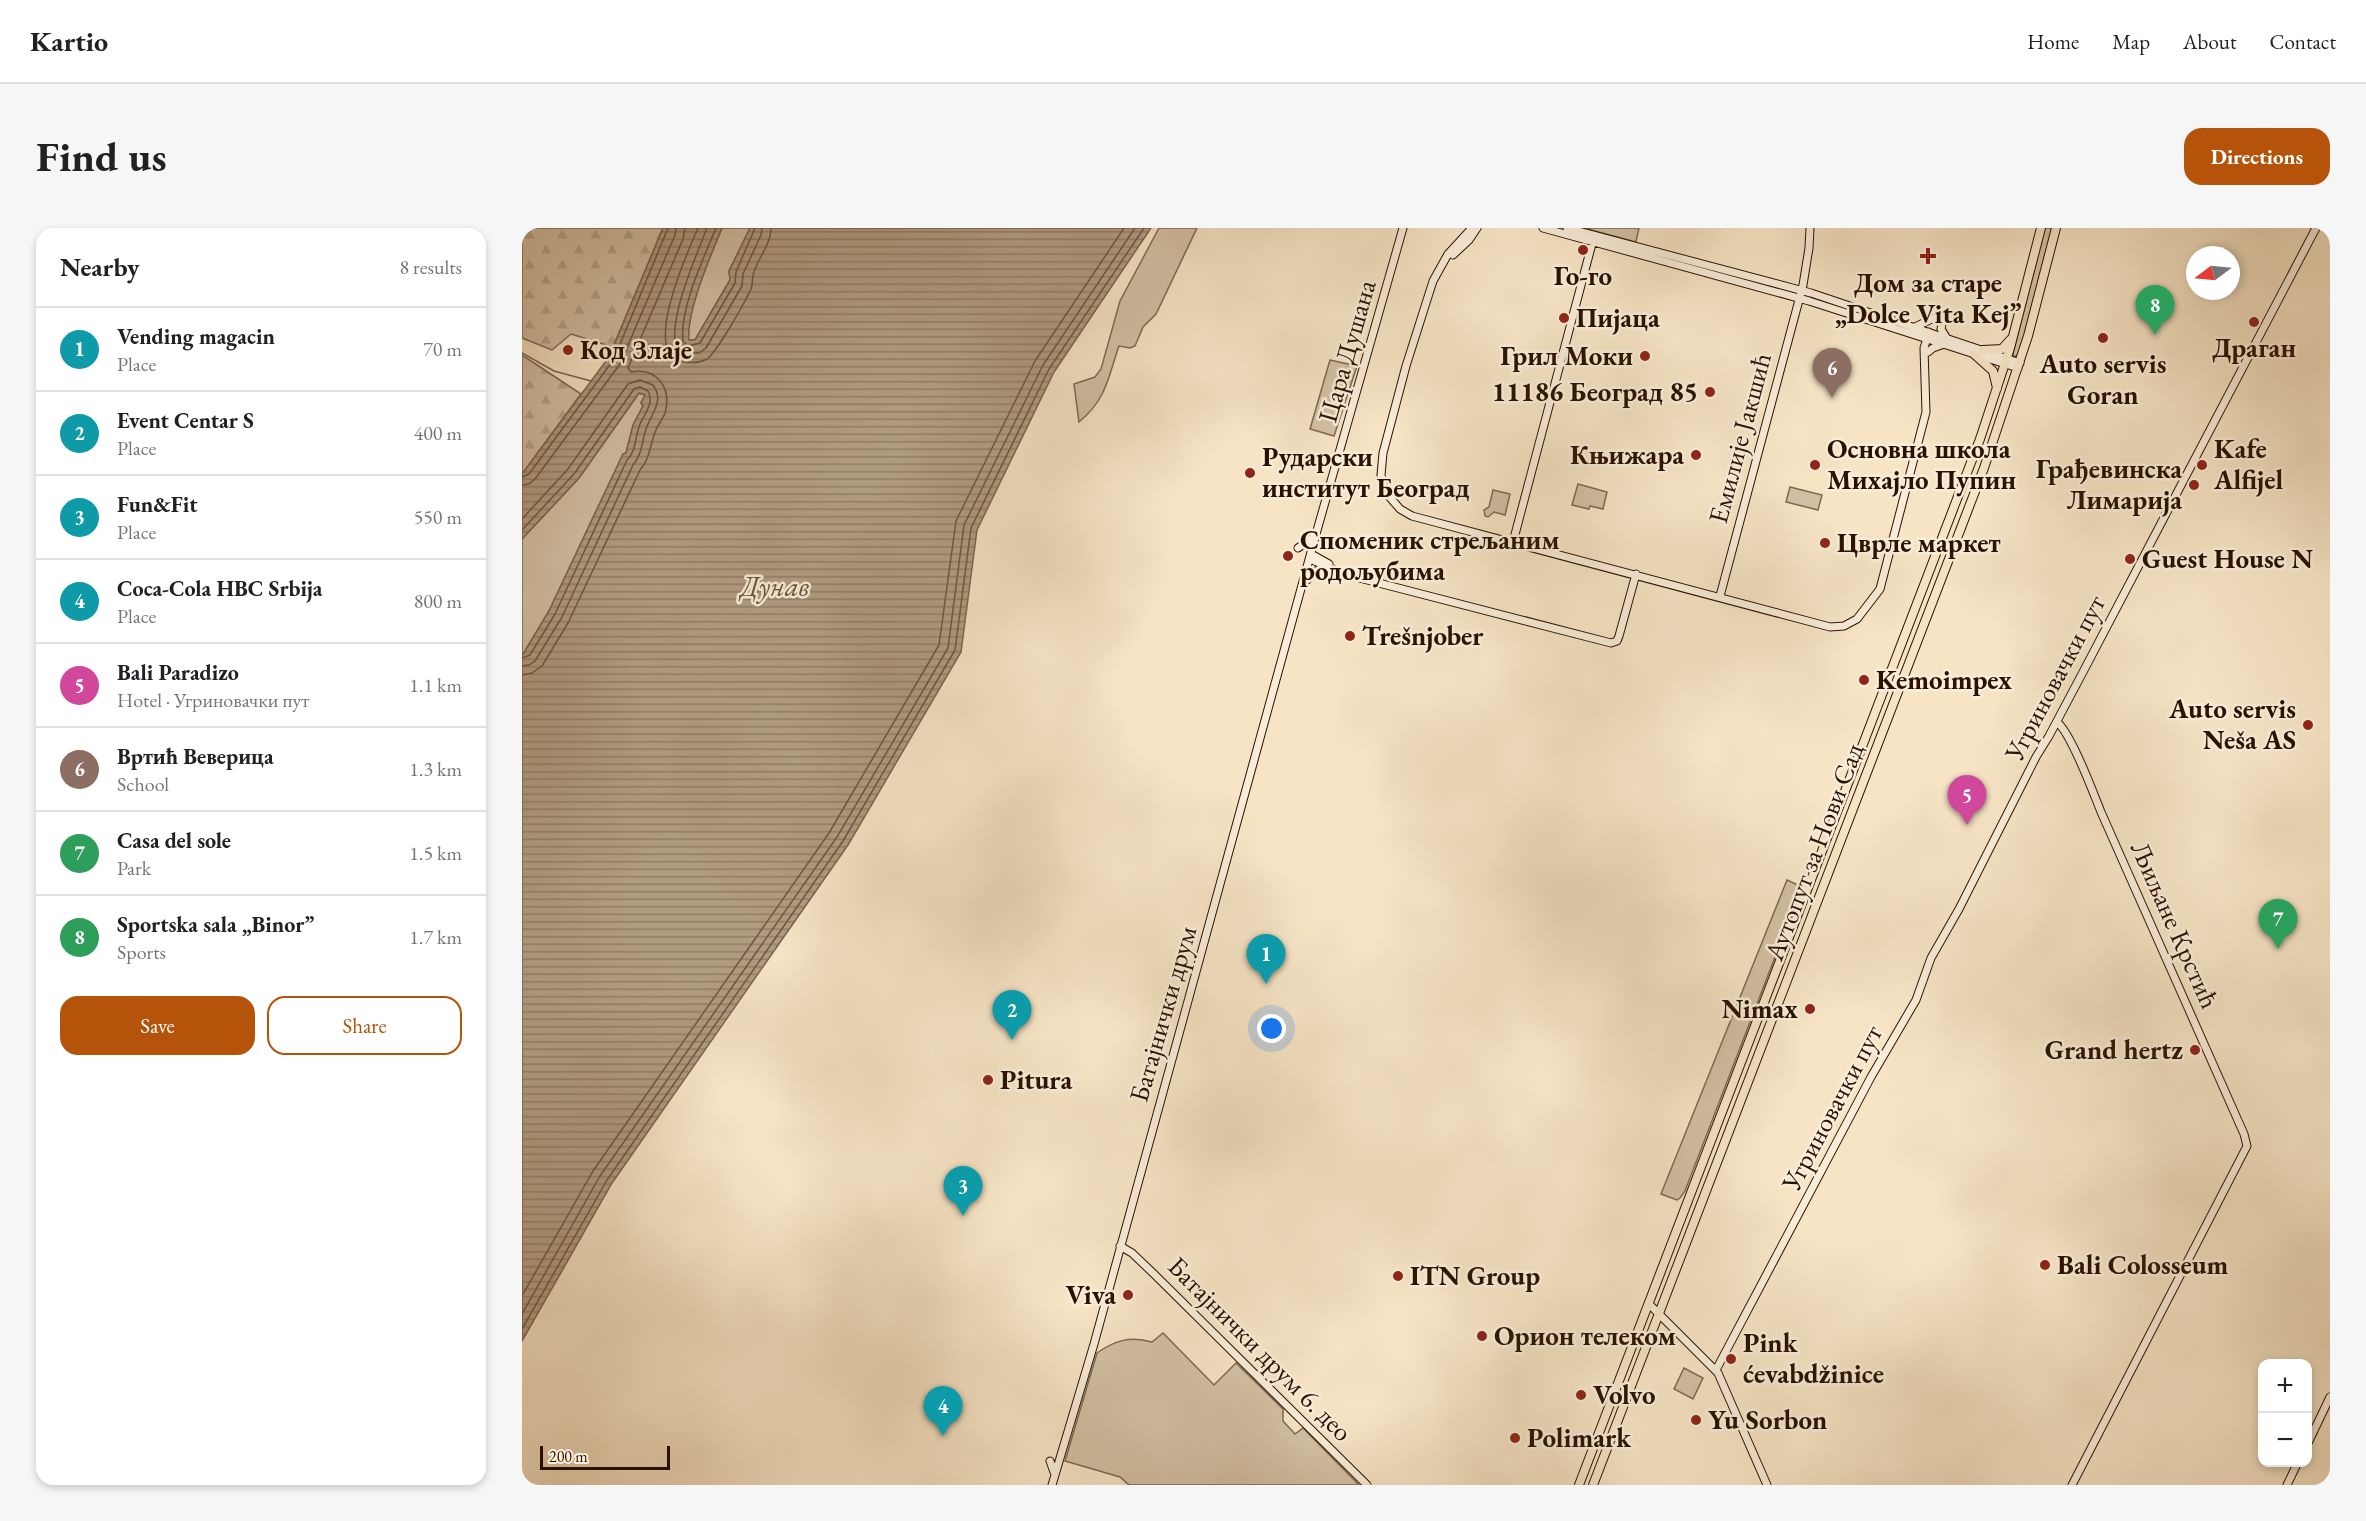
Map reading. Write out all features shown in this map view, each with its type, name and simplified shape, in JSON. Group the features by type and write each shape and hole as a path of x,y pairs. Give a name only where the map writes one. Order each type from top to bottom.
{"main road":[{"name":"Аутопут за Нови Сад","path":"1579,1485 1968,471 2006,362 2041,228"},
{"name":"Аутопут за Нови Сад","path":"1593,1485 1968,510 2036,312 2056,228"},
{"path":"1983,350 2002,349 2015,330"},
{"path":"1974,354 1993,371 1997,390"}],"street":[{"name":"Цара Душана","path":"1310,556 1403,228"},
{"path":"1543,228 1800,294 1945,341 1983,350 2006,362"},
{"path":"1567,228 1593,239"},
{"name":"Емилије Јакшић","path":"1720,596 1800,294 1808,257 1810,228"},
{"name":"Угриновачки пут","path":"1716,1370 1871,1077 1916,1000 1931,958 2316,228"},
{"path":"1475,229 1462,248 1443,263 1433,281 1403,377 1383,453 1382,481 1390,499 1408,514 1830,627 1848,625 1862,615 1880,589 1927,402 1926,353 1930,336"},
{"path":"1513,542 1593,239"},
{"path":"1914,331 1941,317 1941,329 1945,341 1974,354 2019,366"},
{"path":"1914,331 1926,353"},
{"path":"1926,353 1945,341"},
{"path":"1298,548 1305,545 1316,534"},
{"path":"1316,534 1317,551 1325,564"},
{"path":"1310,556 1353,575 1611,643 1616,642 1619,636 1636,574"},
{"name":"Батајнички друм","path":"1053,1481 1094,1344 1310,556"},
{"path":"1303,585 1325,564"},
{"name":"Љиљане Крстић","path":"2057,722 2070,743 2113,838 2244,1134 2247,1149 2072,1485"},
{"name":"Батајнички друм 6. део","path":"1120,1246 1130,1251 1154,1274 1367,1485"},
{"path":"1649,1304 1716,1370 1767,1485"},
{"path":"2312,1433 2330,1396"},
{"path":"1050,1461 1053,1481"},
{"path":"2287,1485 2296,1467"}],"green space":[{"path":"522,228 663,228 613,347 571,334 552,350 522,338"},
{"path":"722,228 750,228 729,271 730,280 695,340 688,340 695,297"},
{"path":"1159,228 1197,228 1156,314 1143,327 1135,346 1130,348 1119,346 1101,396 1096,405 1079,422 1074,384 1095,377 1101,369 1120,301"},
{"path":"1584,228 1639,228 1636,242"},
{"path":"2044,228 2052,228 2032,310 2018,355 2014,357 2013,354"},
{"path":"522,355 581,394 522,474"},
{"path":"1330,360 1357,366 1334,436 1310,429"},
{"path":"639,393 645,395 641,403 643,406 633,425 626,453 623,454 549,611 522,656 522,539 579,478"},
{"path":"1578,484 1607,492 1603,509 1572,505"},
{"path":"1790,487 1822,495 1818,510 1786,502"},
{"path":"1493,490 1510,494 1505,515 1494,512 1488,517 1485,516 1484,510 1489,507"},
{"path":"1787,880 1802,887 1685,1191 1677,1200 1661,1194"},
{"path":"1163,1333 1214,1385 1236,1363 1283,1409 1283,1421 1295,1434 1303,1428 1359,1485 1129,1485 1120,1477 1065,1461 1097,1353 1123,1340 1137,1339 1152,1342"},
{"path":"1684,1368 1703,1378 1693,1399 1674,1389"}],"water":[{"name":"Дунав","path":"663,228 722,228 691,314 689,340 695,340 730,280 729,271 750,228 1151,228 1054,372 977,530 961,652 848,845 612,1183 522,1341 522,656 549,611 623,454 626,453 633,425 643,406 641,403 645,395 639,393 579,478 522,539 522,474 609,357"}],"waterway":[{"path":"522,353 554,371 591,381"}],"place":[{"name":"Го-го","path":"1583,250"},
{"name":"Дом за старе „Dolce Vita Kej”","path":"1928,256"},
{"name":"Пијаца","path":"1564,318"},
{"name":"Драган","path":"2254,322"},
{"name":"Sportska sala „Binor”","path":"2155,335"},
{"name":"Auto servis Goran","path":"2103,338"},
{"name":"Код Злаје","path":"568,350"},
{"name":"Грил Моки","path":"1645,356"},
{"name":"11186 Београд 85","path":"1710,392"},
{"name":"Вртић Веверица","path":"1832,398"},
{"name":"Књижара","path":"1696,455"},
{"name":"Основна школа Михајло Пупин","path":"1815,465"},
{"name":"Kafe Alfijel","path":"2202,465"},
{"name":"Рударски институт Београд","path":"1250,473"},
{"name":"Грађевинска Лимарија","path":"2194,485"},
{"name":"Цврле маркет","path":"1825,543"},
{"name":"Споменик стрељаним родољубима","path":"1288,556"},
{"name":"Guest House N","path":"2130,559"},
{"name":"Trešnjober","path":"1350,636"},
{"name":"Kemoimpex","path":"1864,680"},
{"name":"Auto servis Neša AS","path":"2308,725"},
{"name":"Bali Paradizo","path":"1967,825"},
{"name":"Casa del sole","path":"2278,949"},
{"name":"Vending magacin","path":"1266,984"},
{"name":"Nimax","path":"1810,1009"},
{"name":"Event Centar S","path":"1012,1040"},
{"name":"Grand hertz","path":"2195,1050"},
{"name":"Pitura","path":"988,1080"},
{"name":"Fun&Fit","path":"963,1216"},
{"name":"Bali Colosseum","path":"2045,1265"},
{"name":"ITN Group","path":"1398,1276"},
{"name":"Viva","path":"1128,1295"},
{"name":"Орион телеком","path":"1482,1336"},
{"name":"Pink ćevabdžinice","path":"1731,1359"},
{"name":"Volvo","path":"1581,1395"},
{"name":"Yu Sorbon","path":"1696,1420"},
{"name":"Coca-Cola HBC Srbija","path":"943,1436"},
{"name":"Polimark","path":"1515,1438"}]}
